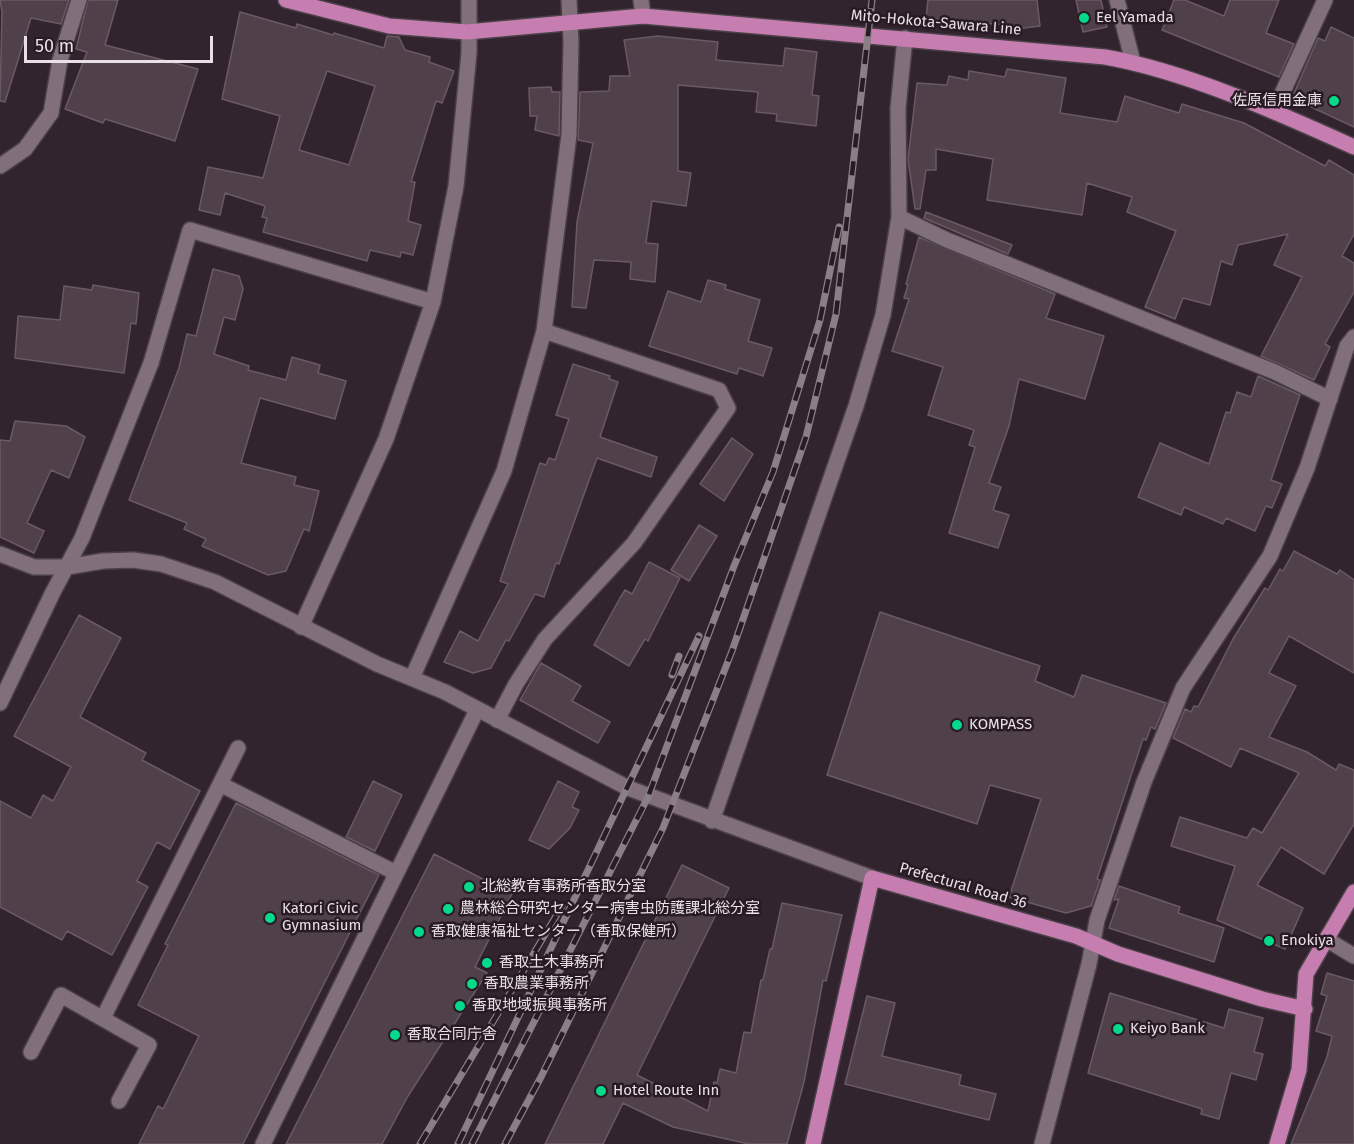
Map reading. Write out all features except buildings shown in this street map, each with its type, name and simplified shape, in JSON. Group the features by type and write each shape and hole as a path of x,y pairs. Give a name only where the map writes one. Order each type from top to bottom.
{"main road":[{"name":"Mito-Hokota-Sawara Line","path":"286,0 389,27 467,32 643,16 905,38 1133,62 1274,111 1354,147"},
{"name":"Prefectural Road 36","path":"872,878 1092,943 1118,954 1262,999 1305,1009"},
{"path":"813,1144 872,878"},
{"path":"1277,1144 1299,1070 1306,974 1354,891"}],"street":[{"path":"0,166 25,149 51,113 60,60 79,0"},
{"path":"302,627 386,439 433,302 456,186 469,53 467,32 469,0"},
{"path":"412,678 504,471 544,331 569,135 571,24 569,0"},
{"path":"641,0 643,16"},
{"path":"1117,0 1133,62"},
{"path":"1274,111 1325,0"},
{"path":"712,821 856,406 883,315 899,217 898,108 905,38"},
{"path":"899,217 947,240 1275,372 1330,399"},
{"path":"0,703 102,495 151,363 190,230 433,302"},
{"path":"497,720 516,684 545,639 634,543 728,408 719,390 544,331"},
{"path":"1042,1144 1097,920 1144,782 1183,688 1270,556 1307,468 1347,346 1354,337"},
{"path":"0,554 34,567 67,567 113,560 133,560 161,564 215,582 302,627 445,692 628,788 712,821 872,878"},
{"path":"263,1144 477,710"},
{"path":"103,1018 238,748"},
{"path":"220,784 396,873"},
{"path":"1326,939 1354,956"},
{"path":"31,1052 61,995 103,1018 149,1045 119,1101"}],"railway":[{"path":"505,1144 541,1077 663,828 732,651 806,437 836,314 872,0"},
{"path":"472,1144 648,797 734,566 773,472 820,320 839,227"},
{"path":"458,1144 699,636"},
{"path":"672,675 679,656"},
{"path":"420,1144 562,906"}],"place":[{"name":"Eel Yamada","path":"1084,18"},
{"name":"佐原信用金庫","path":"1334,101"},
{"name":"KOMPASS","path":"957,725"},
{"name":"北総教育事務所香取分室","path":"469,887"},
{"name":"農林総合研究センター病害虫防護課北総分室","path":"448,909"},
{"name":"Katori Civic Gymnasium","path":"270,918"},
{"name":"香取健康福祉センター（香取保健所）","path":"419,932"},
{"name":"Enokiya","path":"1269,941"},
{"name":"香取土木事務所","path":"487,963"},
{"name":"香取農業事務所","path":"472,984"},
{"name":"香取地域振興事務所","path":"460,1006"},
{"name":"Keiyo Bank","path":"1118,1029"},
{"name":"香取合同庁舎","path":"395,1035"},
{"name":"Hotel Route Inn","path":"601,1091"}]}
